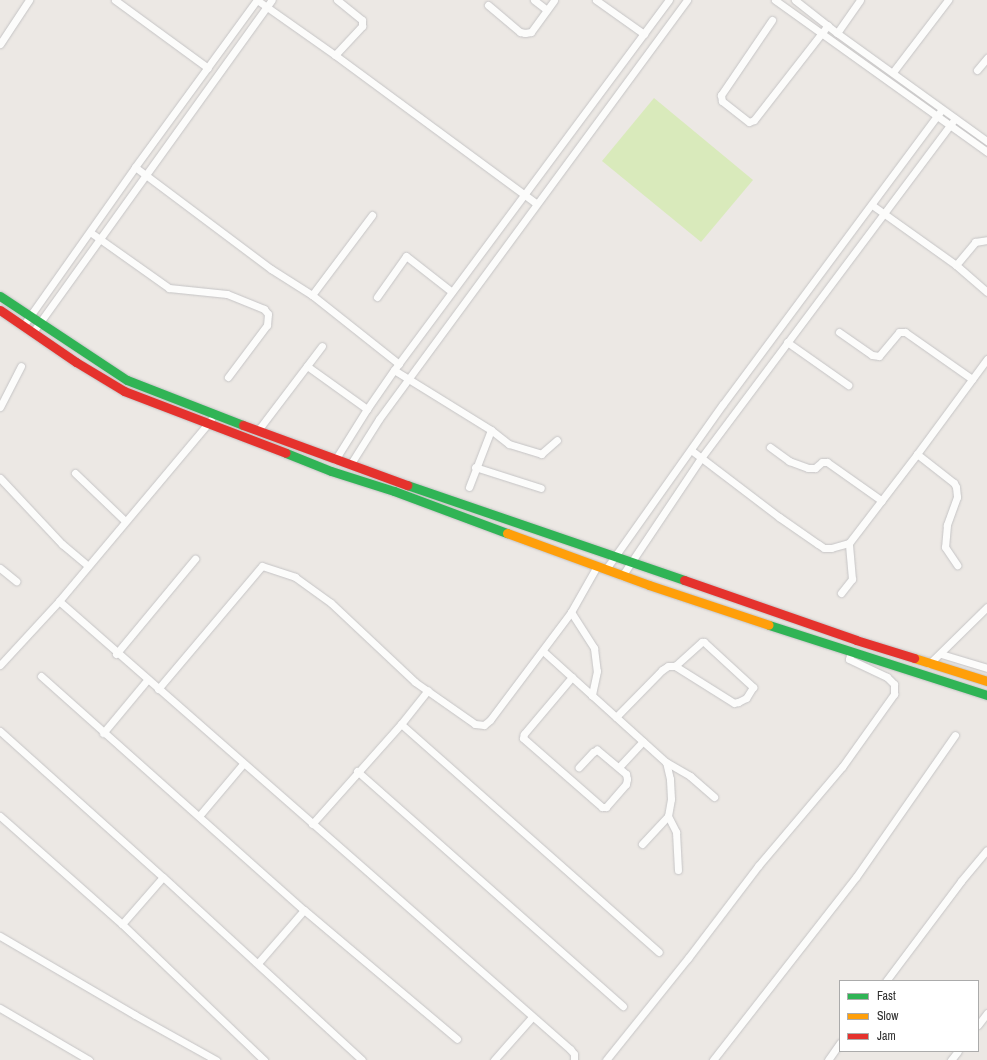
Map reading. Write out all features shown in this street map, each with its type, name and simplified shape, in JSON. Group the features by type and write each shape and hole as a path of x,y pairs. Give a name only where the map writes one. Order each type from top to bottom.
{"main road":[{"path":"0,296 29,317 39,322 127,380 259,429 335,460 487,514 615,555 842,635 987,681"},
{"path":"0,310 76,362 124,391 165,408 209,423 331,471 394,491 622,576 851,652 987,695"}],"street":[{"path":"0,44 29,0"},
{"path":"115,0 208,68"},
{"path":"23,326 135,167 257,0 335,55 536,203"},
{"path":"33,332 272,0"},
{"path":"335,55 362,26 362,20 337,0"},
{"path":"534,0 547,10"},
{"path":"488,5 520,32 525,33 531,32 554,0"},
{"path":"596,0 644,34"},
{"path":"335,460 394,370 669,0"},
{"path":"350,465 368,435 408,379 460,310 536,203 687,0"},
{"path":"775,0 987,152"},
{"path":"795,0 837,33 987,141"},
{"path":"837,33 860,0"},
{"path":"893,72 948,0"},
{"path":"772,20 721,94 722,101 749,122 754,120 828,25"},
{"path":"977,70 987,58"},
{"path":"158,689 262,566 295,577 331,603 415,682 475,724 484,724 490,720 543,651 602,568 615,555 801,298 872,205 942,109"},
{"path":"622,576 701,458 955,118"},
{"path":"135,167 271,269 312,295 399,364"},
{"path":"872,205 956,265 987,292"},
{"path":"312,295 372,215"},
{"path":"90,232 169,288 226,294 264,309 268,314 267,325 228,377"},
{"path":"956,265 975,242 987,240"},
{"path":"377,297 406,256 452,292"},
{"path":"839,332 872,355 879,356 899,332 906,332 972,379"},
{"path":"787,342 848,385"},
{"path":"259,429 322,346"},
{"path":"691,450 779,517 824,548 831,548 849,543 882,501 987,359"},
{"path":"0,407 21,366"},
{"path":"307,366 367,409"},
{"path":"394,370 491,430 510,444 541,454 557,440"},
{"path":"0,665 59,601 209,423 215,413"},
{"path":"468,486 491,430"},
{"path":"770,447 789,461 808,468 815,468 822,462 827,462 882,501"},
{"path":"917,454 954,483 956,487 957,497 947,525 945,547 957,564"},
{"path":"475,467 541,488"},
{"path":"75,473 125,521"},
{"path":"0,478 28,506 62,544 88,566"},
{"path":"841,593 852,579 849,543"},
{"path":"116,654 195,559"},
{"path":"0,568 16,581"},
{"path":"59,601 116,654 148,679 243,764 570,1049 574,1054 574,1060"},
{"path":"930,664 987,607"},
{"path":"571,612 594,648 597,671 592,695"},
{"path":"616,717 662,670 668,666 675,666 734,703 746,698 753,687 704,642 699,643 675,666"},
{"path":"543,651 666,762 690,776 714,797"},
{"path":"606,1060 688,958 758,866 842,767 894,694 894,684 887,677 849,659 851,652"},
{"path":"941,654 987,668"},
{"path":"41,676 103,733 304,910 457,1039"},
{"path":"572,677 524,734 523,738 602,807 606,807 626,784 626,774 597,750 593,752 579,767"},
{"path":"103,733 148,679"},
{"path":"312,824 428,690"},
{"path":"400,724 659,952"},
{"path":"0,730 164,877 362,1060"},
{"path":"713,1060 856,877 955,735"},
{"path":"619,767 643,741"},
{"path":"642,844 668,816 671,799 670,779 666,762"},
{"path":"199,816 243,764"},
{"path":"357,771 623,1006"},
{"path":"0,816 122,924 264,1060"},
{"path":"668,816 676,832 678,870"},
{"path":"887,980 960,881 987,850"},
{"path":"122,924 164,877"},
{"path":"258,963 304,910"},
{"path":"0,936 135,1015 216,1060"},
{"path":"0,1008 89,1060"},
{"path":"979,1024 987,1014"},
{"path":"494,1060 532,1016"},
{"path":"828,1060 839,1045"},
{"path":"951,1060 957,1052"}],"green space":[{"path":"654,98 753,180 701,242 602,161"}],"traffic: fast":[{"path":"0,296 127,380 243,425"},
{"path":"286,453 331,471 394,491 507,533"},
{"path":"407,485 684,580"},
{"path":"769,625 987,695"}],"traffic: slow":[{"path":"507,533 649,585 769,625"},
{"path":"914,658 987,681"}],"traffic: jam":[{"path":"0,310 76,362 124,391 286,453"},
{"path":"243,425 407,485"},
{"path":"684,580 856,640 914,658"}]}
